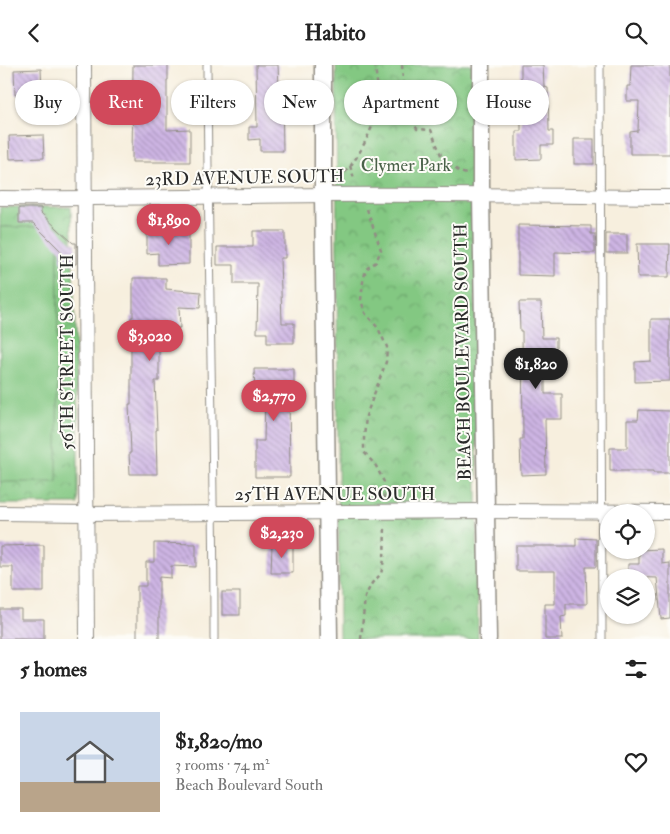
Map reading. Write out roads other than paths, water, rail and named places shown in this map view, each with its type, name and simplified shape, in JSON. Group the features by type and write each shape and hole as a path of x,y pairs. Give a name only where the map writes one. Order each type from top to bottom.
{"street":[{"name":"56TH STREET SOUTH","path":"84,65 87,639"},
{"path":"323,65 329,639"},
{"name":"BEACH BOULEVARD SOUTH","path":"481,65 488,639"},
{"name":"23RD AVENUE SOUTH","path":"0,198 208,197 323,188 361,195 481,187 601,197 670,197"},
{"name":"25TH AVENUE SOUTH","path":"0,513 86,515 486,511 600,512"},
{"name":"25TH AVENUE SOUTH","path":"655,512 670,512"}],"lane":[{"path":"207,65 214,513 214,639"},
{"path":"600,65 602,504"},
{"path":"602,559 602,639"}],"park label":[{"name":"Clymer Park","path":"406,165"}]}
